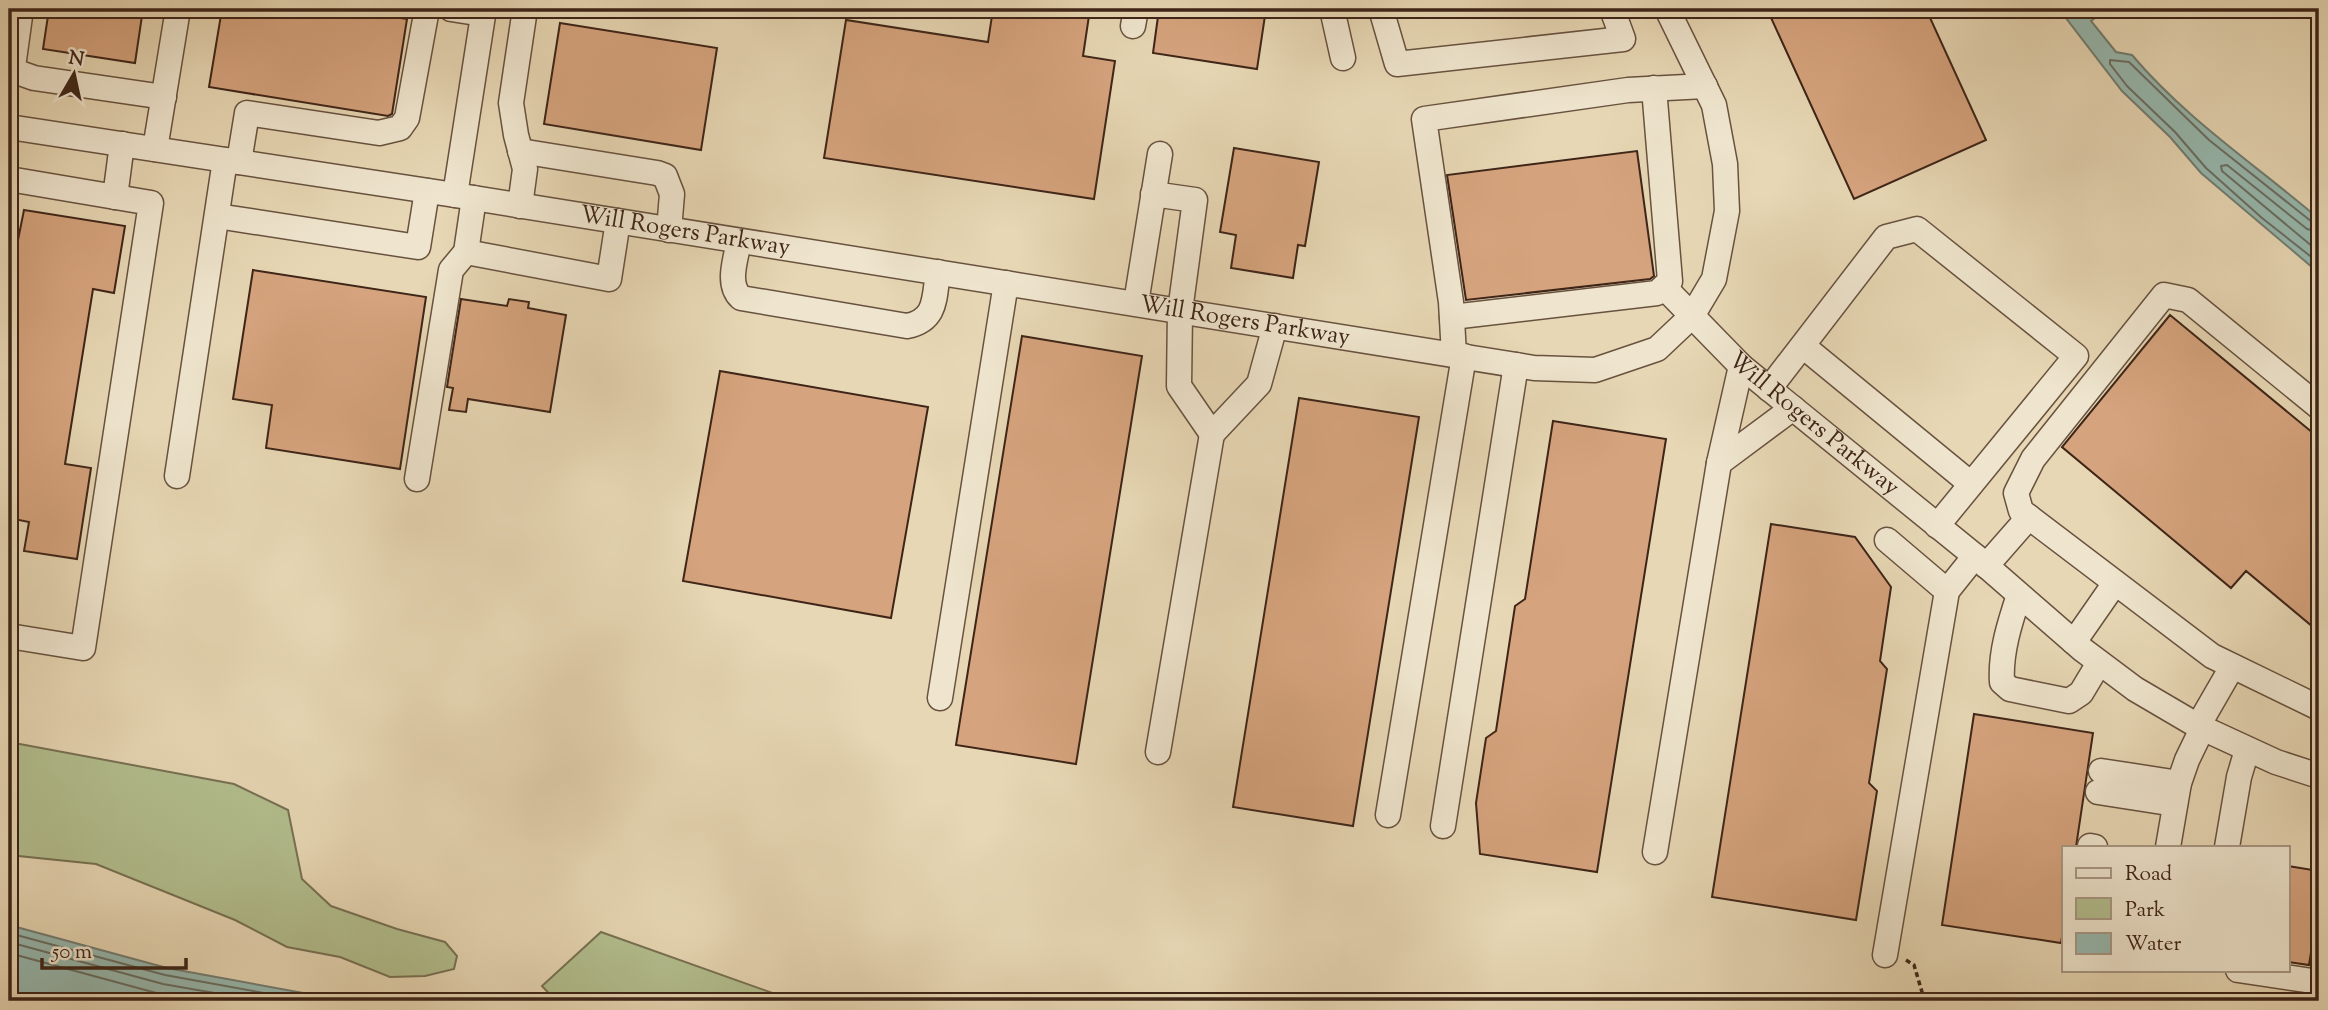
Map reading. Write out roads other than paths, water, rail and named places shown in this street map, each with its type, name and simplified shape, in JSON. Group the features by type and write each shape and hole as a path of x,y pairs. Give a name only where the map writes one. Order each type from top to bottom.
{"street":[{"path":"21,9 13,67 17,72 34,78 164,97"},
{"path":"155,149 178,9"},
{"path":"177,476 217,216 247,113 379,133 400,128 407,118 427,9"},
{"path":"417,479 451,270 466,252 465,197 483,12 451,9"},
{"path":"520,206 525,169 511,103 525,9"},
{"path":"1332,9 1343,58"},
{"path":"1381,9 1397,64 1623,39 1612,9"},
{"path":"1664,286 1692,316 1714,279 1727,211 1725,164 1714,105 1667,9"},
{"path":"1388,815 1459,356 1424,119 1628,90 1705,86"},
{"path":"1452,317 1657,293 1670,281 1654,88"},
{"name":"Will Rogers Parkway","path":"9,127 618,221 1516,365 1595,370 1657,349 1692,316 1741,366 1980,561 2099,663 2153,701 2200,727 2276,762 2319,776"},
{"path":"115,197 122,145"},
{"path":"520,151 665,176 672,194 669,230"},
{"path":"1136,303 1160,154"},
{"path":"9,179 151,203 83,648 9,636"},
{"path":"217,216 418,247 427,191"},
{"path":"1153,194 1195,200 1180,311 1179,386 1212,434"},
{"path":"466,252 609,279 618,221"},
{"path":"1769,389 1886,237 1917,229 2076,356 1937,526"},
{"path":"739,241 733,284 735,292 741,298 906,326 919,323 927,317 932,306 938,272"},
{"path":"940,698 1006,283"},
{"path":"2319,407 2188,300 2164,295 2033,459 2016,494 2021,511 2212,656 2319,708"},
{"path":"1158,752 1212,434 1259,384 1275,326"},
{"path":"1803,346 1971,484"},
{"path":"1443,826 1516,365"},
{"path":"1656,852 1719,463 1741,366"},
{"path":"1719,463 1793,408"},
{"path":"1885,955 1947,591 2029,517"},
{"path":"1887,540 1947,591"},
{"path":"2074,642 2115,583"},
{"path":"2019,595 2009,622 2001,669 2002,682 2010,689 2069,701 2081,693 2099,663"},
{"path":"2168,846 2177,793 2187,760 2200,727 2232,667"},
{"path":"2227,846 2239,778 2247,750"},
{"path":"2100,781 2177,793"},
{"path":"2252,972 2319,982"}],"water":[{"path":"2059,9 2100,9 2098,16 2091,21 2116,52 2132,55 2198,121 2319,219 2319,273 2201,173 2170,137 2122,91"},
{"path":"9,925 167,968 347,1001 9,1001"}]}
